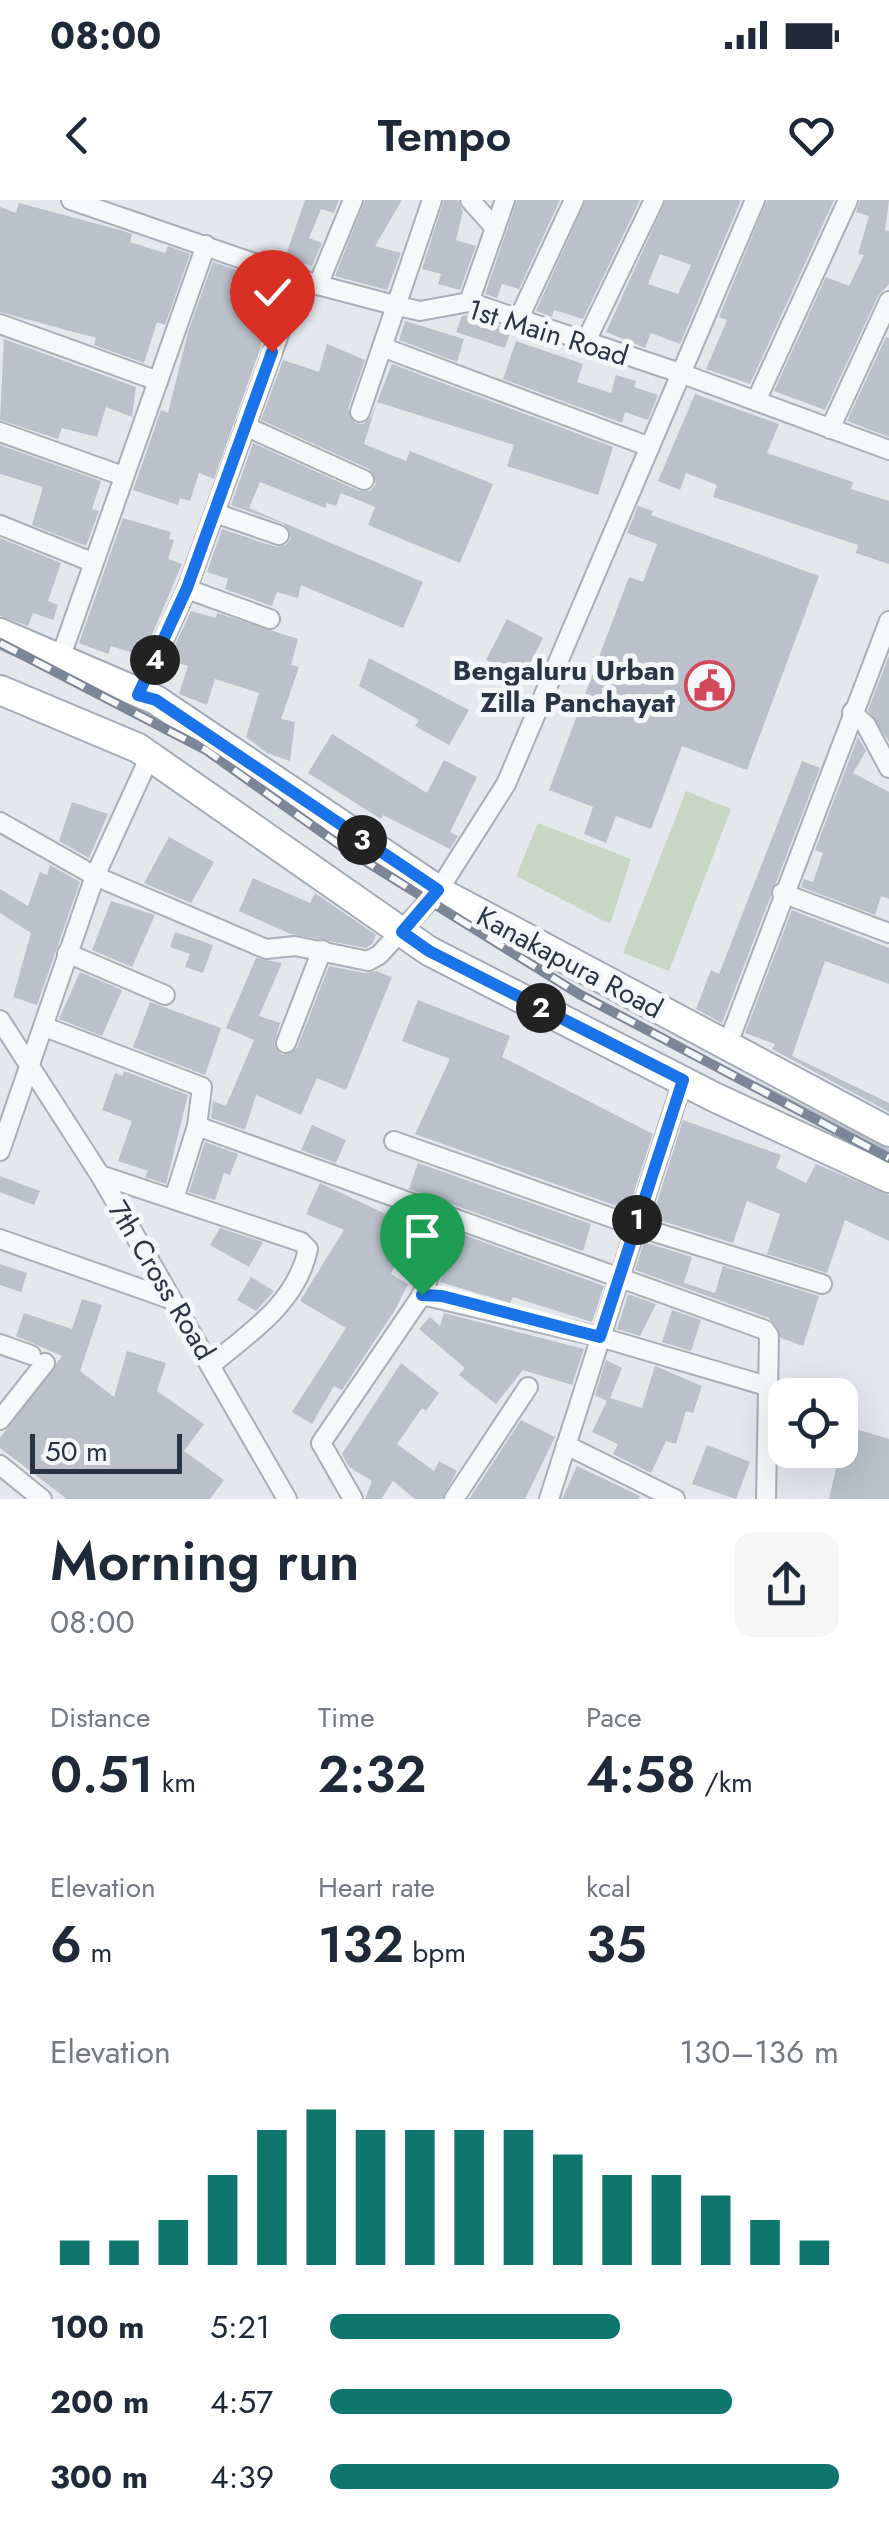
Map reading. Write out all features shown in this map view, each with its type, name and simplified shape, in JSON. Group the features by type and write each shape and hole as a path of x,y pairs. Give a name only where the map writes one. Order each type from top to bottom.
{"main road":[{"name":"Kanakapura Road","path":"0,633 62,656 138,695 156,700 438,890 889,1132"},
{"name":"Kanakapura Road","path":"0,690 150,756 429,951 683,1080 889,1178"}],"street":[{"name":"1st Main Road","path":"71,200 105,205 318,285 398,306 420,311 469,302 680,373 889,450"},
{"path":"318,285 354,200"},
{"path":"360,412 432,200"},
{"path":"470,200 494,228"},
{"path":"469,302 505,200"},
{"path":"519,318 574,200"},
{"path":"586,341 654,200"},
{"path":"0,822 95,876 266,949 295,946 368,961 402,932 438,890 506,784 755,200"},
{"path":"756,401 848,200"},
{"path":"62,656 206,245"},
{"path":"138,695 187,588 299,278"},
{"path":"830,429 889,300"},
{"path":"0,324 158,382"},
{"path":"382,347 650,448"},
{"path":"245,426 364,480"},
{"path":"0,432 123,476"},
{"path":"215,513 279,534"},
{"path":"0,526 92,562"},
{"path":"187,588 270,619"},
{"path":"727,1046 889,621"},
{"path":"852,712 866,725 889,768"},
{"path":"1,1146 95,876 150,756"},
{"path":"782,894 889,932"},
{"path":"286,1044 322,950"},
{"path":"67,953 165,995"},
{"name":"7th Cross Road","path":"0,1020 100,1175 287,1499"},
{"path":"44,1027 195,1082 205,1094 174,1198"},
{"path":"549,1499 683,1080"},
{"path":"196,1126 618,1281 765,1330 769,1336 770,1378"},
{"path":"394,1141 636,1226 822,1284"},
{"path":"100,1175 301,1242 308,1249 276,1313 212,1364"},
{"path":"352,1499 322,1450 322,1443 422,1295 451,1220"},
{"path":"0,1238 168,1298"},
{"path":"422,1295 442,1296 600,1337 768,1386"},
{"path":"0,1344 38,1359 0,1420"},
{"path":"454,1499 528,1387"},
{"path":"766,1499 768,1443"},
{"path":"566,1445 675,1499"},
{"path":"0,1465 38,1498"}],"green space":[{"path":"686,791 731,809 669,971 623,953"},
{"path":"538,823 631,859 610,924 516,876"}],"building":[{"path":"305,200 339,200 334,213 321,209 309,238 322,243 312,266 285,258"},
{"path":"365,200 402,200 375,246 401,253 387,290 335,276"},
{"path":"444,200 458,200 463,211 456,240 476,246 460,290 438,284 441,274 422,269"},
{"path":"517,200 560,200 519,289 502,284 497,298 485,294"},
{"path":"586,200 640,200 583,319 554,310 552,317 536,311"},
{"path":"666,200 741,200 680,344 651,333 645,348 606,332","holes":["660,254 691,265 678,294 648,284"]},
{"path":"767,200 834,200 750,384 706,369 727,320 719,317"},
{"path":"860,200 889,200 885,230 889,231 889,284 878,296 825,410 774,391 826,277 849,286 864,255 858,254 869,216 856,212"},
{"path":"19,203 132,234 130,242 165,253 168,246 190,254 165,325 157,322 144,363 94,345 96,338 0,312 0,207 16,213"},
{"path":"213,262 278,284 259,352 214,479 199,473 190,501 180,498 178,505 133,490 161,410 168,413 188,332"},
{"path":"462,316 511,329 505,348 456,332"},
{"path":"405,321 464,339 457,362 399,340"},
{"path":"886,337 889,338 889,437 847,421"},
{"path":"4,339 136,387 132,417 106,407 97,437 62,428 58,439 0,420"},
{"path":"516,341 583,364 577,382 611,393 616,375 636,381 634,387 658,395 648,420 625,412 622,423 503,379"},
{"path":"327,344 365,360 348,409 355,423 363,424 371,417 392,364 613,447 598,495 507,466 514,445 377,402 364,444 406,461 410,451 493,484 460,563 368,525 375,507 341,493 336,506 327,503 325,508 260,482 249,508 423,582 403,628 301,585 298,598 277,592 272,606 225,589 228,579 207,572 222,529 276,547 286,545 291,538 284,524 231,505 253,443 359,491 370,491 376,484 369,469 261,420 283,360 319,372"},
{"path":"695,394 779,424 767,453 853,482 851,489 889,501 889,564 856,553 858,545 713,497 717,485 686,473 680,490 658,481"},
{"path":"0,445 101,481 92,509 99,511 86,546 32,525 43,487 0,474"},
{"path":"638,506 653,511 651,515 819,576 747,770 682,746 651,829 616,816 606,843 584,834 593,807 549,790 629,577 643,582 657,544 627,533"},
{"path":"123,518 171,532 169,539 174,540 168,559 182,564 143,656 111,646 108,654 79,643"},
{"path":"0,538 61,563 48,601 58,605 53,620 33,613 28,626 0,616"},
{"path":"191,611 216,618 217,613 298,639 291,665 299,667 281,719 295,722 290,761 267,753 246,737 259,693 215,679 207,705 179,694 188,666 168,660"},
{"path":"507,619 543,638 522,679 486,660"},
{"path":"889,656 889,742 868,710"},
{"path":"369,658 469,710 449,745 415,726 419,720 359,686"},
{"path":"332,734 427,793 444,760 477,777 450,832 458,836 450,849 383,815 381,819 308,773"},
{"path":"858,737 866,751 853,773 889,792 889,899 881,896 875,915 801,887 804,879 813,882 823,853 815,850"},
{"path":"802,761 820,768 722,1023 696,1009 711,970 719,974"},
{"path":"72,802 108,814 89,858 59,841"},
{"path":"169,837 214,862 191,903 144,883"},
{"path":"50,865 80,882 37,1005 13,997 31,933 0,913 0,889 28,906 40,872 47,875"},
{"path":"253,878 310,903 315,893 376,935 372,944 366,948 291,934 239,911"},
{"path":"111,901 155,915 132,967 92,950"},
{"path":"792,910 889,948 889,984 825,961 792,1056 889,1103 889,1112 772,1049 775,1044 745,1033"},
{"path":"175,932 213,945 203,973 185,967 190,954 170,947"},
{"path":"256,958 282,963 259,1016 280,1023 274,1044 282,1055 297,1048 329,966 365,973 376,971 392,977 346,1090 317,1078 301,1115 256,1095 245,1130 211,1118 213,1101 226,1106 254,1040 226,1028"},
{"path":"80,972 122,990 102,1036 59,1019"},
{"path":"418,1000 510,1036 502,1057 653,1134 628,1210 415,1134 450,1059 402,1041"},
{"path":"150,1002 221,1028 205,1075 133,1047"},
{"path":"124,1071 188,1095 166,1184 145,1177 148,1171 118,1161 132,1121 102,1110 115,1073 122,1076"},
{"path":"756,1081 889,1149 889,1159 752,1087"},
{"path":"683,1120 781,1155 776,1168 806,1183 816,1164 889,1195 889,1241 845,1220 827,1273 767,1254 780,1214 747,1201 733,1243 652,1218"},
{"path":"312,1125 346,1140 336,1163 301,1150"},
{"path":"205,1142 238,1154 230,1175 224,1173 215,1200 189,1192"},
{"path":"418,1163 591,1224 583,1251 409,1189"},
{"path":"0,1176 40,1191 34,1205 0,1192"},
{"path":"320,1183 392,1217 399,1218 401,1213 415,1218 391,1274 408,1284 395,1310 342,1390 334,1386 312,1424 292,1412 346,1328 300,1301 344,1230 306,1214"},
{"path":"220,1228 263,1242 249,1267 210,1245"},
{"path":"459,1233 604,1286 592,1322 513,1297 510,1303 440,1282"},
{"path":"644,1242 692,1257 684,1283 715,1293 723,1266 819,1296 803,1346 781,1338 769,1318 635,1270"},
{"path":"0,1264 27,1273 21,1292 0,1285"},
{"path":"251,1277 274,1291 256,1311 237,1300"},
{"path":"628,1294 656,1304 640,1336 617,1329"},
{"path":"82,1299 102,1305 80,1371 114,1397 127,1351 166,1363 157,1391 204,1424 184,1451 224,1480 210,1499 67,1499 0,1448 0,1438 62,1356 16,1336 24,1313 72,1329"},
{"path":"672,1310 701,1320 691,1351 662,1342"},
{"path":"444,1313 584,1349 572,1385 523,1370 496,1404 459,1375 465,1368 419,1329 430,1317 440,1326"},
{"path":"606,1360 622,1368 610,1398 642,1408 655,1366 702,1386 693,1413 686,1411 676,1444 666,1441 651,1473 613,1454 618,1444 592,1432 607,1401 595,1395"},
{"path":"401,1363 439,1393 426,1411 422,1408 397,1444 434,1471 439,1461 457,1471 442,1499 415,1499 393,1481 381,1499 365,1499 372,1481 349,1467 342,1454"},
{"path":"521,1420 555,1437 525,1499 469,1499"},
{"path":"858,1430 889,1439 889,1499 829,1499 836,1468 858,1468"},
{"path":"707,1445 750,1462 736,1499 692,1484"},
{"path":"577,1466 640,1496 562,1499"}],"railway":[{"path":"0,643 206,750 341,846 579,994 889,1158"}],"place":[{"name":"Bengaluru Urban Zilla Panchayat","path":"710,686"}],"route":[{"path":"272,352 187,588 138,695 156,700 438,890 402,932 429,951 683,1080 600,1337 442,1296 422,1295"}]}
